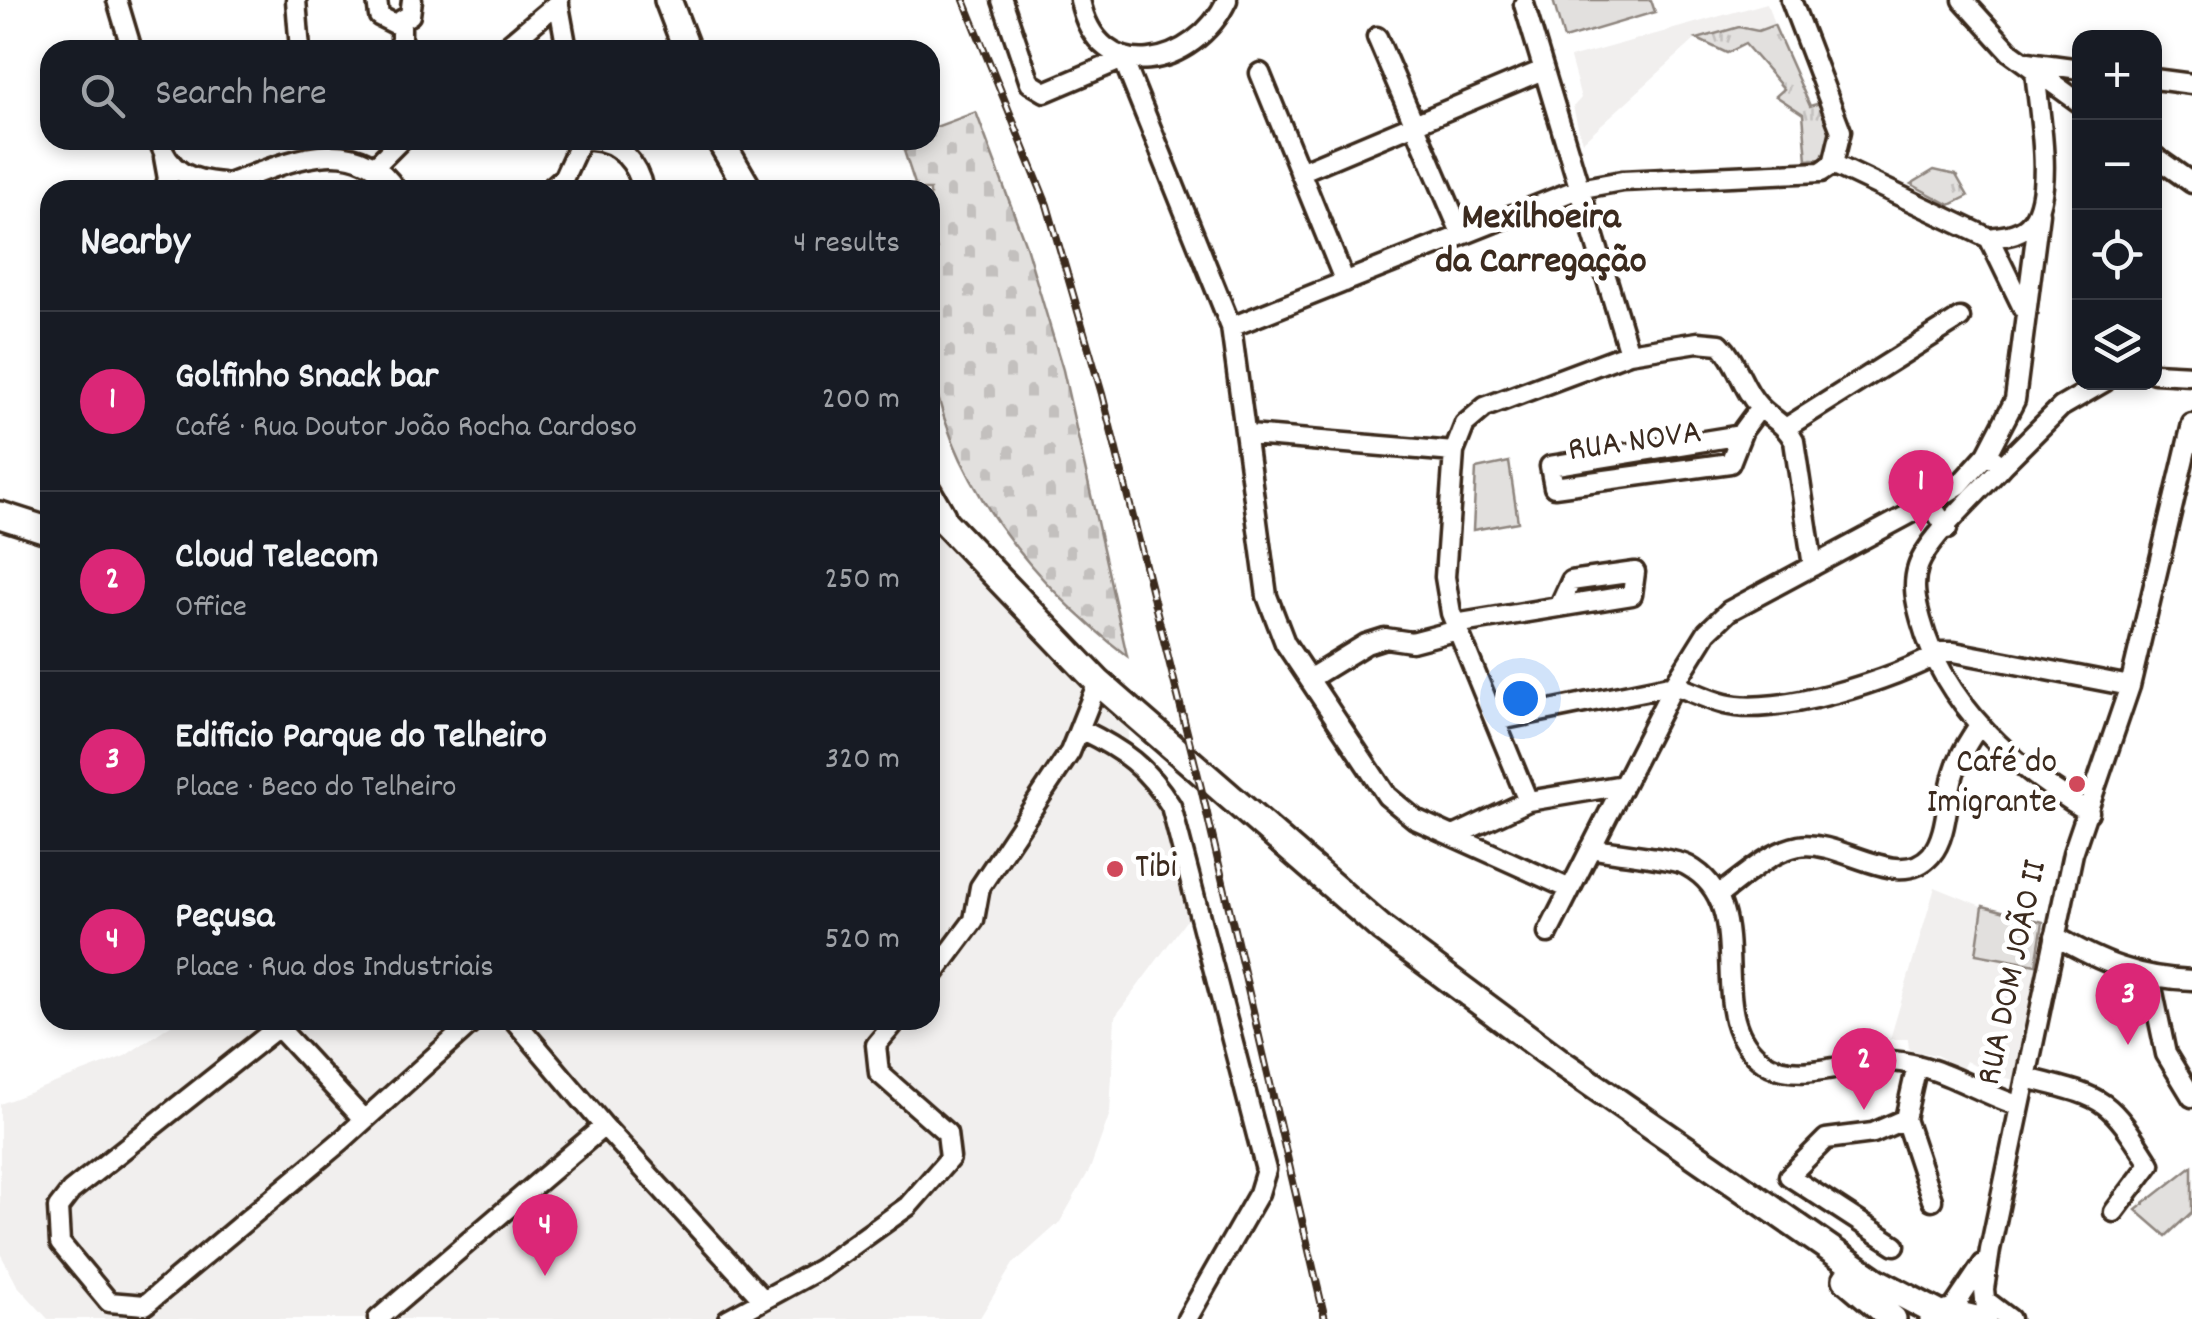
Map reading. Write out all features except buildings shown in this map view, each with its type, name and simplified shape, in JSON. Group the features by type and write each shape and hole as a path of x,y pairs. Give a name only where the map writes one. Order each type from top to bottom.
{"main road":[{"path":"668,0 683,40"},
{"path":"725,150 740,180"},
{"path":"940,507 960,540"},
{"path":"0,515 40,528"},
{"path":"940,518 1098,682 1382,929 1876,1282 1941,1316 1980,1309"},
{"path":"1703,1162 1892,1319"}],"street":[{"path":"117,0 129,40"},
{"path":"296,0 299,40"},
{"path":"377,0 379,16 389,24 401,23 410,15 412,0"},
{"path":"1002,0 1030,84 1045,92 1123,59 1148,60 1190,46 1211,29 1228,0"},
{"path":"1080,0 1084,20 1098,41 1123,59 1231,327 1249,435 1267,596 1285,643 1387,796 1415,819 1570,890"},
{"path":"1231,327 1578,190 1622,181 1821,172 1833,164 1840,149 1841,131 1791,0"},
{"path":"1963,0 1977,20 2072,97"},
{"path":"513,40 558,1"},
{"path":"558,1 564,40"},
{"path":"1524,4 1628,354"},
{"path":"401,23 401,40"},
{"path":"1377,37 1462,236"},
{"path":"2029,66 2072,69"},
{"path":"1548,934 1674,685 1707,632 1729,611 1959,486 1987,454 2016,400 2024,311 2044,186 2029,66"},
{"path":"1300,172 1543,70"},
{"path":"1260,73 1344,282"},
{"path":"2162,80 2192,84"},
{"path":"162,150 168,180"},
{"path":"164,150 188,179 196,180"},
{"path":"240,180 319,150"},
{"path":"335,150 376,165 388,180"},
{"path":"376,165 391,150"},
{"path":"561,180 576,150"},
{"path":"615,150 625,154 641,180"},
{"path":"2162,162 2192,183"},
{"path":"1833,164 1989,238 2013,234 2031,224 2040,208"},
{"path":"1989,238 2024,311"},
{"path":"1787,427 1960,318"},
{"path":"1528,801 1457,627 1445,578 1454,452 1465,424 1485,408 1628,354 1698,342 1720,344 1736,360 1760,408 1787,427 1798,458 1813,566"},
{"path":"2162,373 2192,375"},
{"path":"2089,812 2046,786 1979,726 1932,658 1915,584 1922,558 2002,466 2061,407 2090,390"},
{"name":"RUA NOVA","path":"1741,435 1550,466 1554,488 1730,463 1741,435 1760,408"},
{"name":"RUA DOM JOÃO II","path":"1990,1250 2073,853 2130,686 2192,424"},
{"path":"1249,435 1454,452"},
{"path":"1987,454 2002,466"},
{"path":"1930,503 1947,529"},
{"path":"1309,679 1366,644 1385,638 1412,642 1457,627 1559,607"},
{"path":"1495,721 1674,685 1726,705 1767,707 1854,686 1954,652 2130,686"},
{"path":"940,965 974,920 980,887 1070,752 1098,682"},
{"path":"1720,894 1774,855 1801,846 1844,851 1896,868 1921,864 1938,843 1954,771 1979,726"},
{"path":"1082,730 1141,764 1171,806 1266,1170 1259,1193 1187,1319"},
{"path":"1454,836 1528,801 1623,785"},
{"path":"1591,848 1688,865 1720,894 1728,942 1730,994 1739,1024 1764,1062 1791,1070 1888,1060 1917,1065 2020,1106"},
{"path":"2056,936 2107,966 2150,978 2192,980"},
{"path":"2150,978 2166,1054 2192,1097"},
{"path":"268,1030 71,1191 58,1208 60,1243 109,1302 145,1304 364,1120 463,1030"},
{"path":"281,1030 364,1120"},
{"path":"522,1030 604,1126 762,1298"},
{"path":"728,1319 820,1269 908,1206 950,1158 947,1133 879,1073 876,1046 890,1030"},
{"path":"1917,1065 1906,1118 1932,1200"},
{"path":"2026,1078 2090,1095 2118,1112 2150,1164 2114,1212"},
{"path":"1896,1246 1789,1176 1826,1139 1873,1133 1906,1118"},
{"path":"378,1319 604,1126"},
{"path":"1987,1319 1980,1309 1990,1250"},
{"path":"1941,1316 1968,1292 1990,1250"},
{"path":"1980,1309 2010,1319"}],"shaded area":[{"path":"1767,3 1774,25 1758,31 1739,27 1696,39 1582,142 1573,107 1581,98 1570,58"},
{"path":"940,517 1132,712 1126,751 1158,785 1200,915 1188,918 1115,1017 1110,1113 1090,1169 1060,1222 1013,1264 979,1319 48,1319 17,1285 0,1253 0,1104 125,1056 163,1030 940,1030"},
{"path":"1935,887 1996,912 2043,922 2019,1075 2015,1080 1992,1075 1966,1061 1962,1069 1936,1055 1909,1050 1908,1039 1890,1039"}],"green space":[{"path":"1553,0 1651,0 1655,12 1564,39"},
{"path":"1774,25 1810,106 1820,103 1833,136 1821,159 1807,160 1803,114 1776,96 1784,89 1745,44 1727,53 1697,39 1739,27 1758,31"},
{"path":"976,112 1026,246 1063,370 1127,656 1092,627 1027,561 974,485 954,444 940,403 940,180 914,180 904,151 940,150 940,125"},
{"path":"1934,170 1956,175 1968,196 1950,205 1911,184"},
{"path":"1509,462 1518,522 1473,530 1476,469"},
{"path":"1983,906 2043,922 2036,965 1976,954"},
{"path":"2192,1166 2192,1212 2166,1236 2136,1210"}],"railway":[{"path":"964,0 1047,205 1102,394 1201,788 1325,1319"}],"place":[{"name":"Golfinho Snack bar","path":"1921,532"},
{"name":"Café do Imigrante","path":"2077,784"},
{"name":"Tibi","path":"1115,869"},
{"name":"Edificio Parque do Telheiro","path":"2128,1045"},
{"name":"Cloud Telecom","path":"1864,1110"},
{"name":"Peçusa","path":"545,1276"}],"district":[{"name":"Mexilhoeira da Carregação","path":"1541,241"}]}
